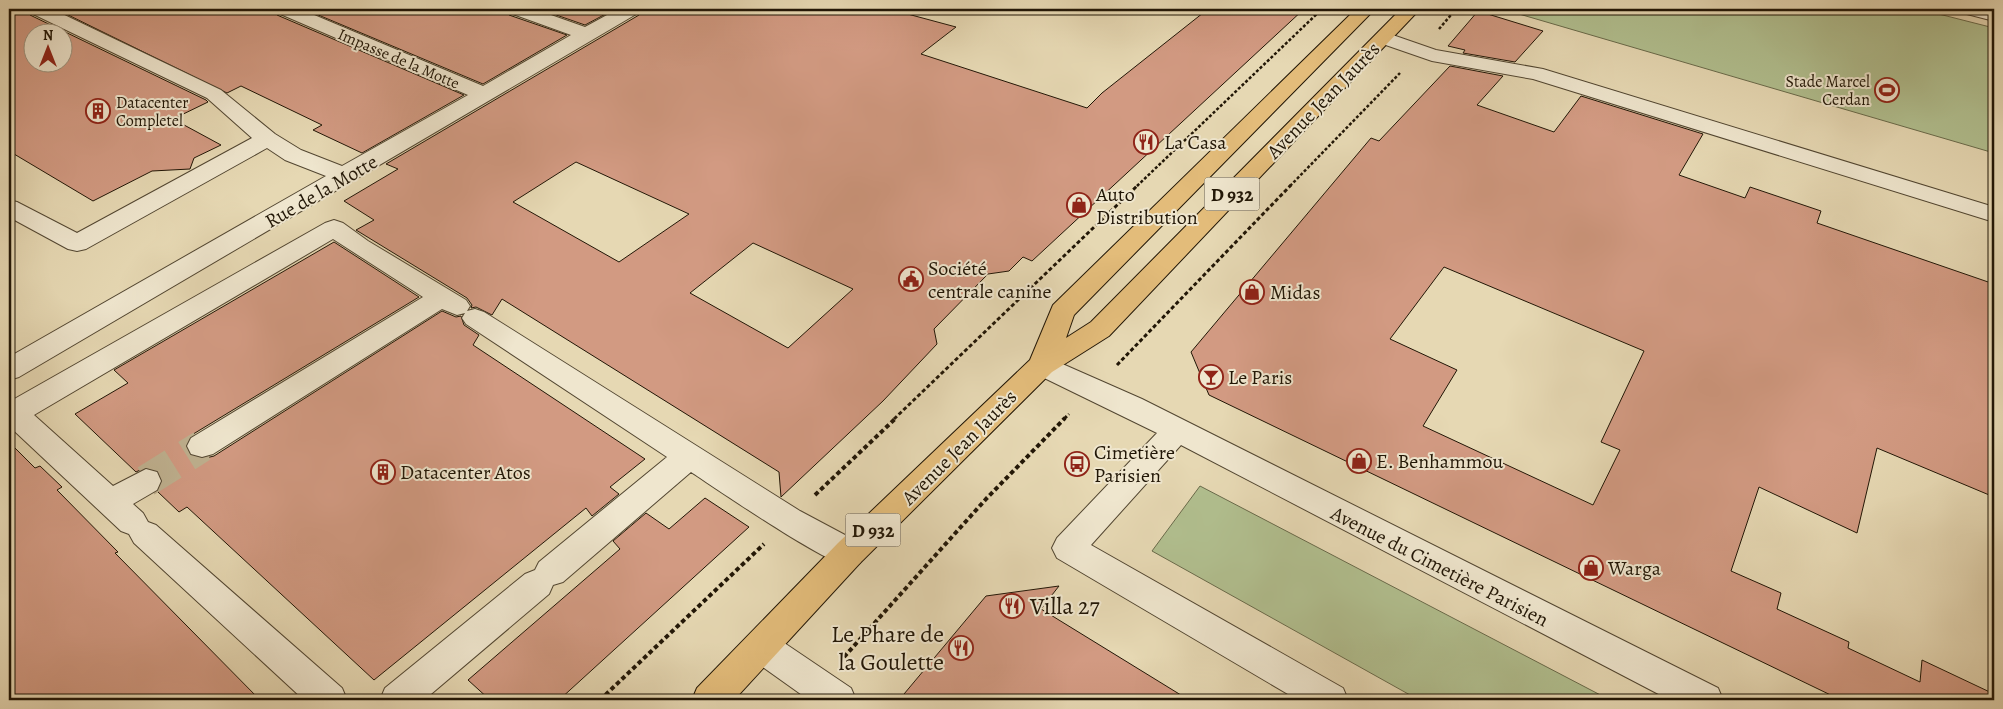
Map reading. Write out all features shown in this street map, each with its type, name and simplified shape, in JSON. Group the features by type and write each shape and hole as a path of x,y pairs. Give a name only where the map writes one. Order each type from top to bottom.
{"main road":[{"name":"Avenue Jean Jaurès","path":"1042,365 1062,311 1366,9"},
{"name":"Avenue Jean Jaurès","path":"710,700 849,554 1042,365 1100,329 1411,9"},
{"name":"Avenue Jean Jaurès","path":"1348,27 1384,38"}],"street":[{"path":"38,9 214,94 266,139 293,155 346,176"},
{"name":"Impasse de la Motte","path":"285,9 486,95"},
{"path":"517,9 588,36"},
{"name":"Rue de la Motte","path":"9,370 588,36 631,9"},
{"path":"1970,9 1994,15"},
{"path":"1384,38 1420,51 1536,73 1994,214"},
{"path":"9,207 77,244 266,139"},
{"path":"329,700 13,413 334,228 789,520 849,554"},
{"path":"202,446 442,297"},
{"name":"Avenue du Cimetière Parisien","path":"1042,365 1132,407 1704,700"},
{"path":"1176,431 1068,548 1330,700"},
{"path":"398,700 690,455"},
{"path":"130,519 146,481"},
{"path":"762,647 828,693"}],"path":[{"path":"600,700 918,399 1322,9"},
{"path":"828,693 986,500 1420,51 1456,9"}],"green space":[{"name":"Stade Marcel Cerdan","path":"1502,9 1919,9 1994,28 1994,153"},
{"path":"1200,486 1610,700 1419,700 1152,551"}],"building":[{"name":"Datacenter Completel","path":"9,9 27,9 30,15 44,22 22,22 22,72 72,72 72,35 208,102 173,119 221,145 194,158 190,169 152,171 93,201 9,151"},
{"path":"56,9 274,9 277,15 464,95 362,153 313,130 322,125 241,86 227,93"},
{"path":"304,9 506,9 509,15 567,35 483,84"},
{"path":"539,9 615,9 585,25"},
{"path":"642,9 889,9 956,27 921,54 1087,108 1102,93 1208,9 1304,9 1032,261 1023,257 1009,271 988,274 934,329 937,344 883,401 781,497 779,472 502,299 492,315 476,307 471,308 472,305 467,298 356,230 374,220 344,201 398,169 386,164 639,15","holes":["576,162 689,214 619,262 513,202","753,243 853,289 788,348 690,293"]},
{"path":"1478,11 1543,31 1515,62 1463,53 1465,50 1448,46"},
{"path":"1450,66 1503,76 1477,105 1554,132 1581,96 1703,134 1679,175 1745,198 1750,187 1821,211 1817,223 1994,284 1994,497 1877,448 1857,533 1759,487 1731,571 1781,593 1777,609 1849,642 1848,648 1920,682 1922,660 1994,694 1994,700 1841,700 1209,395 1191,352 1371,138 1379,141","holes":["1444,267 1644,351 1601,442 1620,450 1593,505 1423,426 1457,370 1390,339"]},
{"name":"Datacenter Atos","path":"334,242 419,297 190,436 185,447 191,456 202,459 214,456 442,311 456,317 461,316 464,325 479,335 473,345 645,459 610,487 619,494 592,516 586,508 374,680 187,507 179,512 158,492 163,482 159,471 146,467 136,472 75,414 128,383 114,370"},
{"path":"9,442 35,468 40,466 62,487 57,490 118,552 115,553 260,700 17,700 9,690"},
{"path":"705,498 749,527 559,700 490,700 468,680 620,549 613,541 646,513 669,529"},
{"path":"1059,586 1041,609 1189,700 899,700 986,596"}],"tunnel":[{"path":"146,481 202,446"}],"place":[{"name":"Stade Marcel Cerdan","path":"1887,90"},
{"name":"Datacenter Completel","path":"98,111"},
{"name":"La Casa","path":"1146,142"},
{"name":"Auto Distribution","path":"1079,205"},
{"name":"Société centrale canine","path":"911,279"},
{"name":"Midas","path":"1252,292"},
{"name":"Le Paris","path":"1211,377"},
{"name":"E. Benhammou","path":"1359,461"},
{"name":"Cimetière Parisien","path":"1077,464"},
{"name":"Datacenter Atos","path":"383,472"},
{"name":"Warga","path":"1591,568"},
{"name":"Villa 27","path":"1012,606"},
{"name":"Le Phare de la Goulette","path":"961,648"}]}
